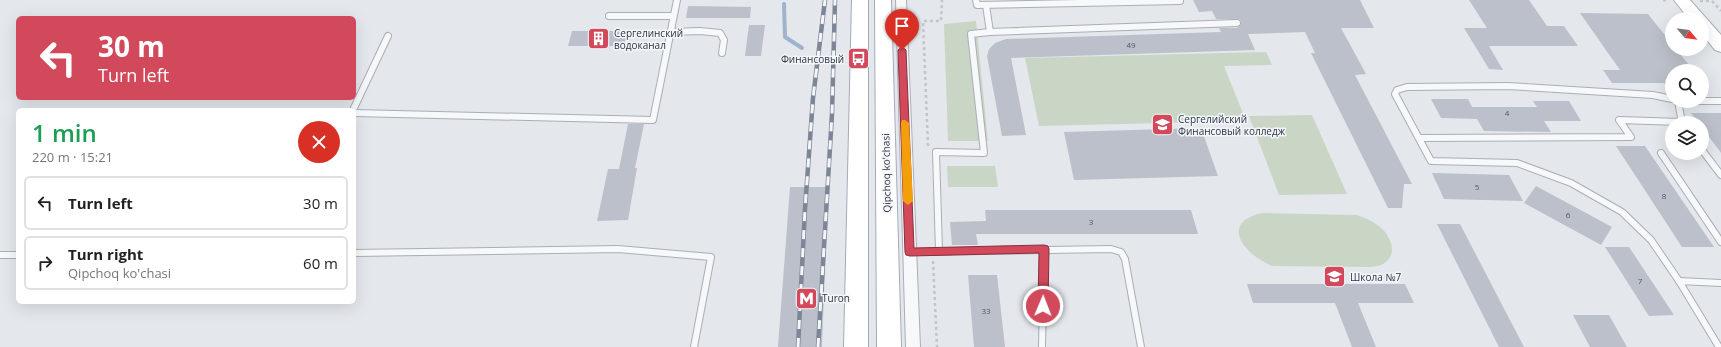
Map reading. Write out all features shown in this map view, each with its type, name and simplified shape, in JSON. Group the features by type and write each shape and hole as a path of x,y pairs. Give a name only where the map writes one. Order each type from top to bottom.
{"main road":[{"path":"856,347 860,0"},
{"name":"Qipchoq ko'chasi","path":"889,347 887,213 898,2"},
{"path":"858,213 887,213"}],"street":[{"path":"1682,0 1692,12"},
{"name":"Qipchoq ko'chasi","path":"898,2 913,347"},
{"path":"1709,31 1721,46"}],"lane":[{"path":"356,113 653,120 676,0"},
{"path":"976,0 977,5 1180,1"},
{"path":"986,5 990,32"},
{"path":"609,16 673,16"},
{"path":"939,251 936,152 984,153 971,34 990,32 1237,23"},
{"path":"670,32 700,31 720,33 724,40 722,53"},
{"path":"354,108 388,36"},
{"path":"1665,98 1653,95 1508,86 1407,86 1397,90 1395,94 1431,161 1517,163 1571,183 1622,212 1651,240 1719,347"},
{"path":"1709,101 1721,101"},
{"path":"1420,138 1631,138 1619,120 1665,121"},
{"path":"1661,153 1721,242"},
{"path":"1709,159 1721,175"},
{"path":"356,253 618,249 711,257 694,347"},
{"path":"910,252 1044,249 1111,249 1121,252 1125,259 1142,347"},
{"path":"1042,347 1044,249"},
{"path":"0,255 16,255"},
{"path":"1679,282 1721,283"}],"path":[{"path":"1711,0 1721,11"}],"green space":[{"path":"976,21 988,141 948,141 944,24"},
{"path":"1266,52 1272,65 1224,66 1246,121 1039,126 1025,58"},
{"path":"1312,115 1347,194 1279,195 1249,116"},
{"path":"947,166 995,166 998,187 948,187"},
{"path":"1262,213 1357,215 1372,221 1384,231 1392,246 1391,256 1383,264 1371,267 1272,266 1253,254 1245,247 1240,239 1239,231 1241,224 1249,218"}],"building":[{"path":"1193,0 1360,0 1374,28 1341,28 1366,74 1355,75 1412,184 1404,184 1402,208 1388,208 1311,53 1315,53 1305,32 1248,34 1255,50 1011,58 1026,135 1002,136 987,56 989,49 995,43 1006,39 1221,32 1219,28 1237,28 1241,25 1241,21 1239,19 1216,19 1212,11 1199,12"},
{"path":"1469,0 1529,0 1547,26 1564,26 1578,46 1489,46 1503,70 1489,69 1464,28 1487,28"},
{"path":"688,6 751,7 750,18 686,18"},
{"path":"1580,13 1648,14 1665,35 1665,56 1682,56 1688,64 1665,64 1665,84 1664,83 1612,83 1603,70 1620,70"},
{"path":"749,25 765,25 761,56 745,56"},
{"name":"Сергелинский водоканал","path":"572,31 628,31 624,46 568,46"},
{"path":"1431,99 1468,99 1472,107 1537,107 1533,101 1569,101 1581,121 1544,121 1551,132 1484,131 1477,119 1441,118"},
{"path":"1691,113 1721,113 1721,153 1709,137 1709,116 1693,116"},
{"path":"628,124 644,124 635,168 637,168 628,220 597,221 608,169 619,169"},
{"path":"1201,128 1218,176 1074,180 1064,132"},
{"path":"1616,146 1645,146 1714,247 1682,247"},
{"path":"1432,173 1509,175 1523,201 1444,199"},
{"path":"1536,186 1612,227 1601,245 1524,203"},
{"path":"790,187 828,187 822,347 778,347"},
{"path":"985,210 1191,210 1198,234 976,234 978,245 952,245 950,222 986,221"},
{"path":"1437,224 1460,224 1524,347 1499,347"},
{"path":"1605,247 1629,247 1674,315 1649,316"},
{"path":"968,275 997,275 1005,347 974,347"},
{"path":"1247,284 1405,284 1414,303 1358,303 1376,347 1352,347 1335,303 1253,303"},
{"path":"1573,315 1609,315 1627,347 1590,347"}],"waterway":[{"path":"784,4 785,37 802,48"}],"railway":[{"path":"798,347 805,209 813,98 825,0"},
{"path":"818,347 832,114 835,0"}],"slow traffic":[{"path":"905,123 908,201"}],"place":[{"name":"Сергелинский водоканал","path":"598,39"},
{"name":"Финансовый","path":"859,59"},
{"name":"Сергелийский Финансовый колледж","path":"1163,125"},
{"name":"Школа №7","path":"1334,277"},
{"name":"Turon","path":"806,298"}],"route":[{"path":"902,50 910,252 1044,249 1043,306"}]}
